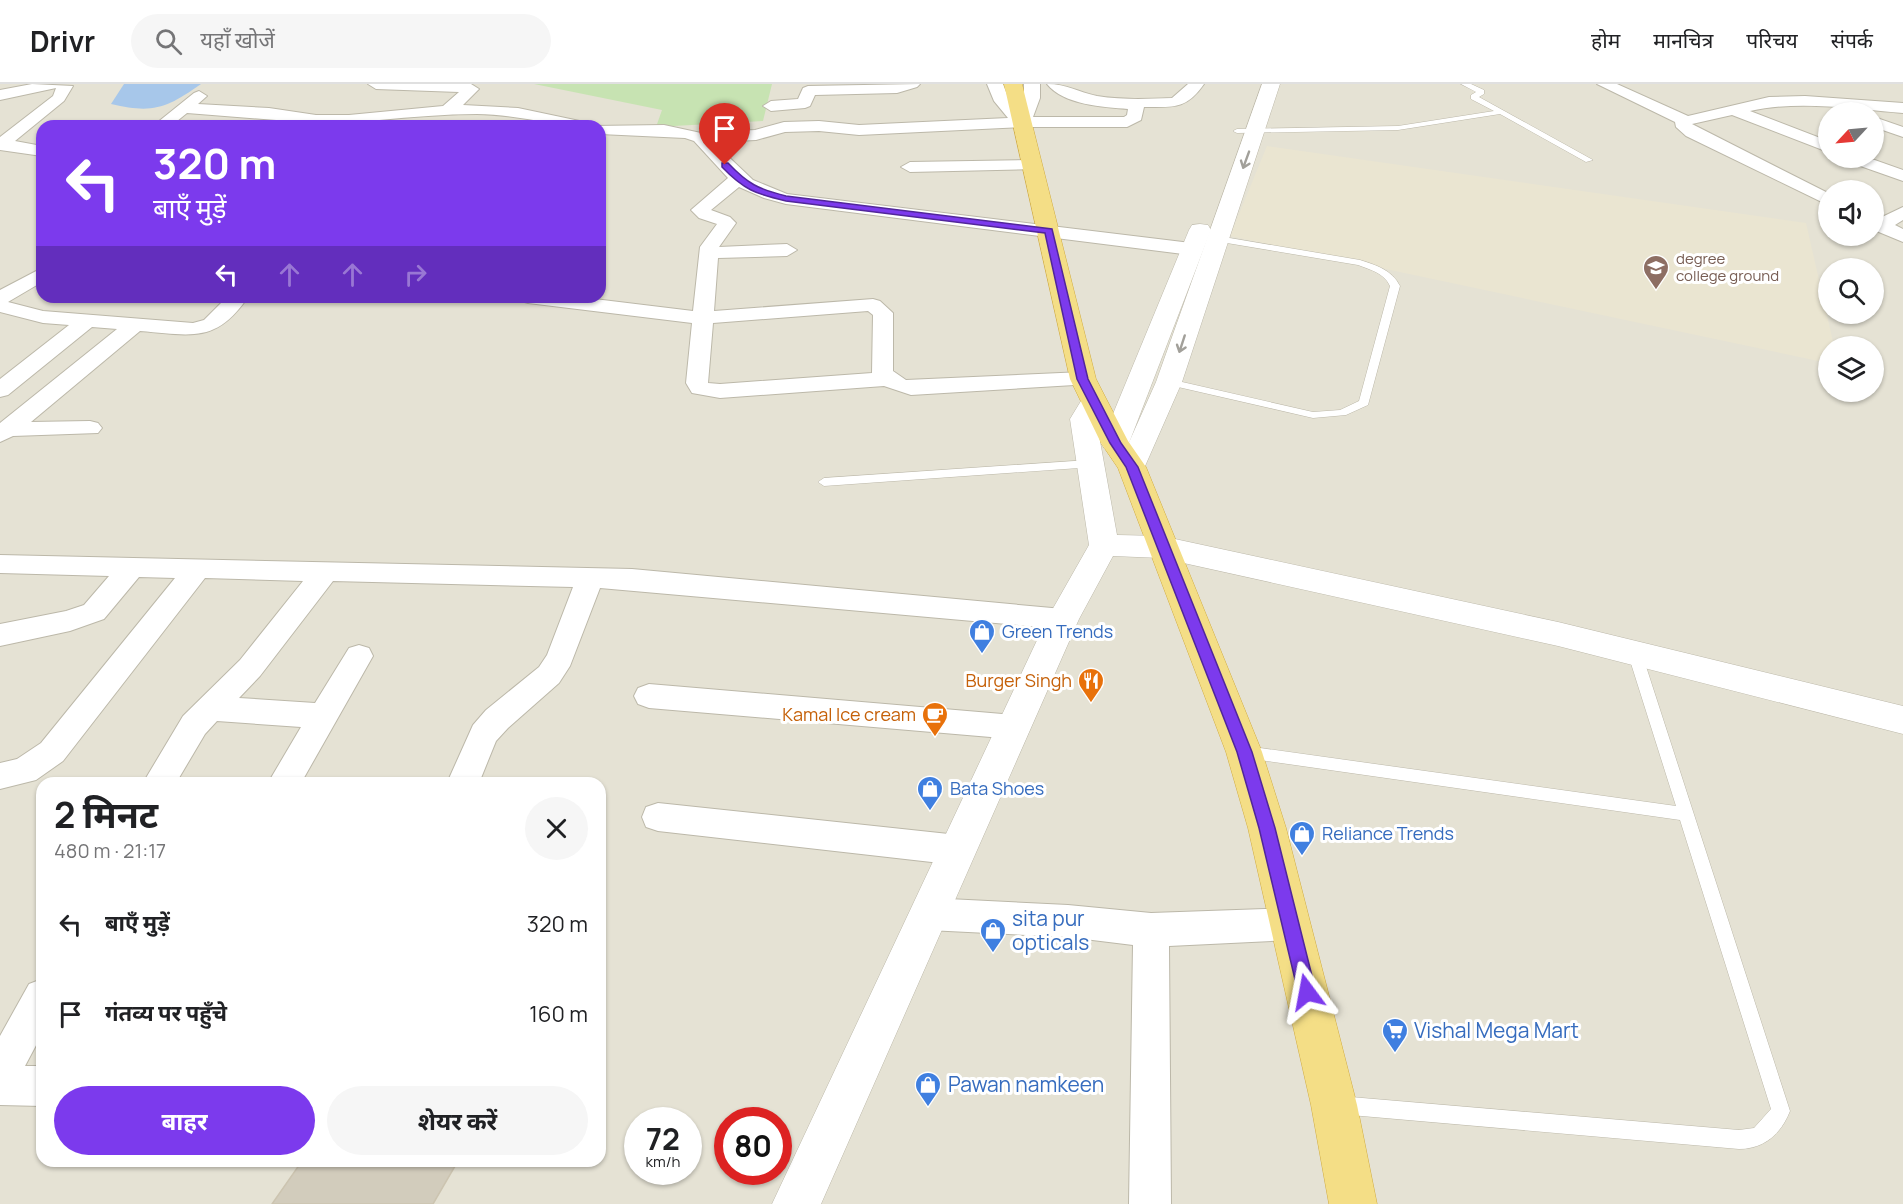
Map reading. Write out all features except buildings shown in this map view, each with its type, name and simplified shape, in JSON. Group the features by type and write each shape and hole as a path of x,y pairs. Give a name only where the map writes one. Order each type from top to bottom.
{"highway":[{"path":"1012,84 1088,390 1124,455 1244,752 1267,828 1334,1105 1353,1204"}],"street":[{"path":"0,94 54,84"},
{"path":"1,145 59,98 65,86 59,84"},
{"path":"376,84 471,89 447,111"},
{"path":"771,106 805,103 808,88 897,88 912,84"},
{"path":"995,84 998,98 1023,122"},
{"path":"1023,122 1032,98 1032,84"},
{"path":"1055,84 1063,89 1097,100 1136,105 1140,102 1182,101 1189,96 1196,84"},
{"path":"1247,131 1254,84"},
{"path":"1124,455 1202,241 1247,131 1271,84"},
{"path":"1605,84 1686,121"},
{"path":"1749,90 1769,102"},
{"path":"169,120 201,95"},
{"path":"1818,195 1692,133 1682,124 1686,121 1769,102 1805,101 1903,108"},
{"path":"1805,101 1818,105"},
{"path":"606,129 677,132 700,138 756,135 784,127 819,126 859,130 1023,122 1127,122 1135,117 1136,105"},
{"path":"185,108 269,113 315,120"},
{"path":"372,120 426,112 497,110 539,120"},
{"path":"1733,110 1818,143"},
{"path":"417,120 426,112"},
{"path":"253,120 269,113"},
{"path":"1884,125 1903,132"},
{"path":"700,138 738,178 755,190 786,199 1049,231 1202,241"},
{"path":"1,145 36,150"},
{"path":"910,167 1032,165"},
{"path":"1882,168 1903,176"},
{"path":"738,178 700,210 705,215 720,217 727,223 711,243 709,253 701,318 697,383 707,391 887,379 912,388 1088,390 1083,419 1104,545 1063,619 796,1204"},
{"path":"1884,221 1903,212"},
{"path":"1884,227 1903,236"},
{"path":"1124,455 1170,382 1202,241"},
{"path":"709,253 787,250"},
{"path":"0,298 36,277"},
{"path":"0,306 43,317 202,328 216,321 232,303"},
{"path":"577,303 701,318 873,305 883,313 882,372 887,379"},
{"path":"0,390 87,321"},
{"path":"4,432 135,325"},
{"path":"4,432 90,428"},
{"path":"1104,545 1161,547 1635,654 1903,720"},
{"path":"0,564 632,579 1063,619"},
{"path":"0,635 70,621 94,612 133,566"},
{"path":"0,776 25,771 52,752 198,568"},
{"path":"162,777 181,743 209,708 250,668 326,571"},
{"path":"466,777 484,734 497,719 549,675 560,658 590,578"},
{"path":"287,777 359,656"},
{"path":"649,696 1014,727"},
{"path":"209,708 323,716"},
{"path":"658,818 958,850"},
{"path":"928,914 1068,921 1151,930 1290,924"},
{"path":"1150,1204 1151,930"},
{"path":"0,1074 36,1008"},
{"path":"0,1085 36,1086"}],"lane":[{"path":"1465,84 1480,92 1474,97 1589,160"},
{"path":"1247,131 1398,128 1501,112"},
{"path":"1170,382 1313,415 1335,415 1354,410 1364,403 1395,286 1392,278 1380,270 1360,263 1202,241"},
{"path":"824,482 1089,464"},
{"path":"1334,1105 1716,1139 1750,1140 1767,1132 1781,1111 1635,654"},
{"path":"1244,752 1687,814"}],"shaded area":[{"path":"0,84 1903,84 1903,1204 0,1204"},
{"name":"degree college ground","path":"1267,146 1806,223 1818,276 1818,324 1829,324 1832,336 1818,336 1818,361 1230,236"}],"green space":[{"path":"534,84 772,84 763,121 656,127 662,110"}],"water":[{"path":"124,84 201,84 169,104 138,108 111,104"}],"place":[{"name":"degree college ground","path":"1656,291"},
{"name":"Green Trends","path":"982,655"},
{"name":"Burger Singh","path":"1091,704"},
{"name":"Kamal Ice cream","path":"935,738"},
{"name":"Bata Shoes","path":"930,812"},
{"name":"Reliance Trends","path":"1302,857"},
{"name":"sita pur opticals","path":"993,954"},
{"name":"Vishal Mega Mart","path":"1395,1054"},
{"name":"Pawan namkeen","path":"928,1108"}],"route":[{"path":"725,165 742,183 768,195 786,199 1049,231 1083,379 1115,443 1132,467 1161,547 1244,752 1267,828 1307,992"}]}
